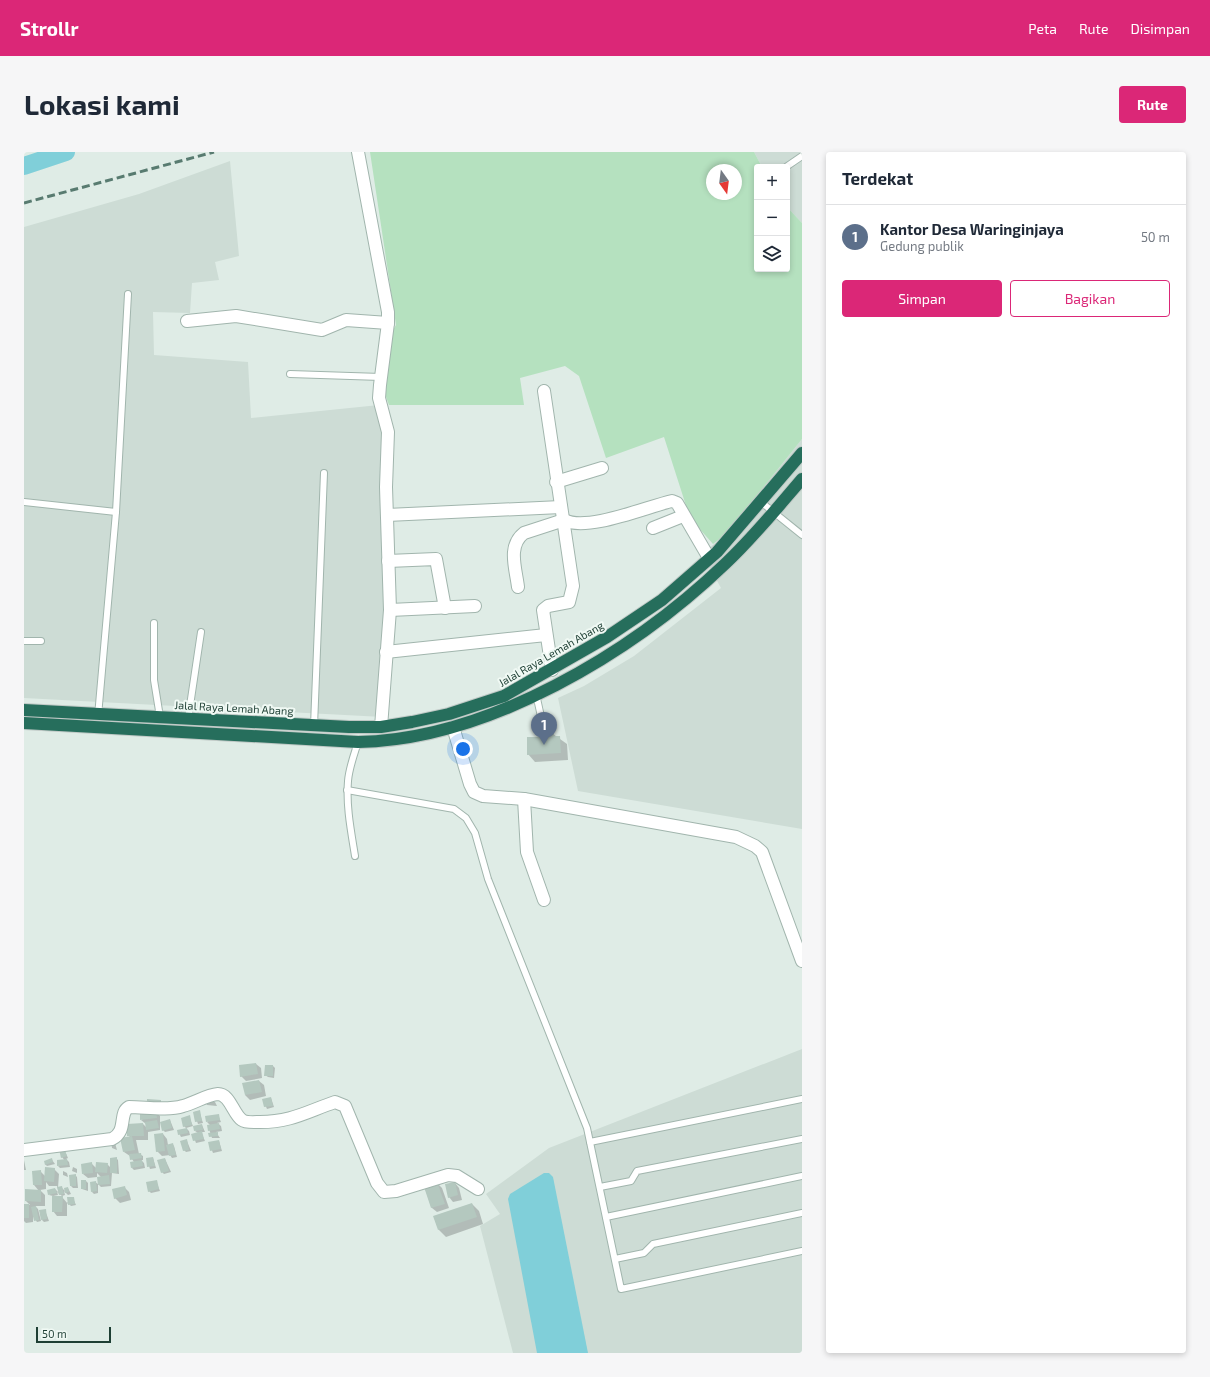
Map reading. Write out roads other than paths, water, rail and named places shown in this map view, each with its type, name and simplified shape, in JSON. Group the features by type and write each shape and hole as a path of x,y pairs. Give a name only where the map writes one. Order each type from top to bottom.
{"highway":[{"name":"Jalal Raya Lemah Abang","path":"24,710 314,726 380,727 449,714 504,696 552,670 607,637 662,600 709,558 761,502 802,453"},
{"path":"24,723 358,742 384,742 453,727 510,707 536,694 611,653 674,609 725,564 774,513 802,479"}],"street":[{"path":"358,152 388,323 379,398 388,432 387,515 390,610 380,727"},
{"path":"187,321 236,316 322,330 346,320 388,323"},
{"path":"544,391 556,482 560,507 564,520 573,586 569,602 548,606 543,610 552,670"},
{"path":"556,482 602,468"},
{"path":"518,587 514,546 520,536 524,533 564,520 569,523 589,523 672,501 676,503 709,558"},
{"path":"387,515 560,507"},
{"path":"653,528 683,516"},
{"path":"388,561 436,559 445,608"},
{"path":"390,610 475,606"},
{"path":"386,652 546,635"},
{"path":"453,727 470,784 474,792 483,796 524,799 736,837 755,846 762,852 802,961"},
{"path":"524,799 527,852 544,900"},
{"path":"24,1150 112,1139 117,1136 121,1130 125,1110 129,1107 171,1108 183,1106 211,1095 220,1094 225,1096 241,1120 246,1122 262,1122 295,1118 335,1102 345,1106 377,1183 384,1192 396,1191 448,1175 457,1176 478,1189"}],"lane":[{"path":"790,164 802,156"},
{"path":"97,727 116,512 128,294"},
{"path":"290,374 381,377"},
{"path":"314,726 324,473"},
{"path":"24,502 116,512"},
{"path":"761,502 802,535"},
{"path":"154,623 154,680 160,717"},
{"path":"188,719 201,632"},
{"path":"24,641 41,641"},
{"path":"536,694 544,730"},
{"path":"355,856 348,813 347,790 348,780 358,742"},
{"path":"347,790 454,809 466,818 475,833 488,879 587,1128 621,1289 802,1251"},
{"path":"590,1142 802,1099"},
{"path":"600,1187 631,1181 637,1171 802,1138"},
{"path":"606,1217 802,1176"},
{"path":"615,1259 644,1253 653,1244 802,1213"}],"water":[{"path":"544,1173 549,1173 553,1177 588,1353 537,1353 508,1199 510,1194"}],"waterway":[{"path":"24,166 66,152"}],"railway":[{"path":"24,203 214,152"}],"place":[{"name":"Kantor Desa Waringinjaya","path":"544,745"}]}
